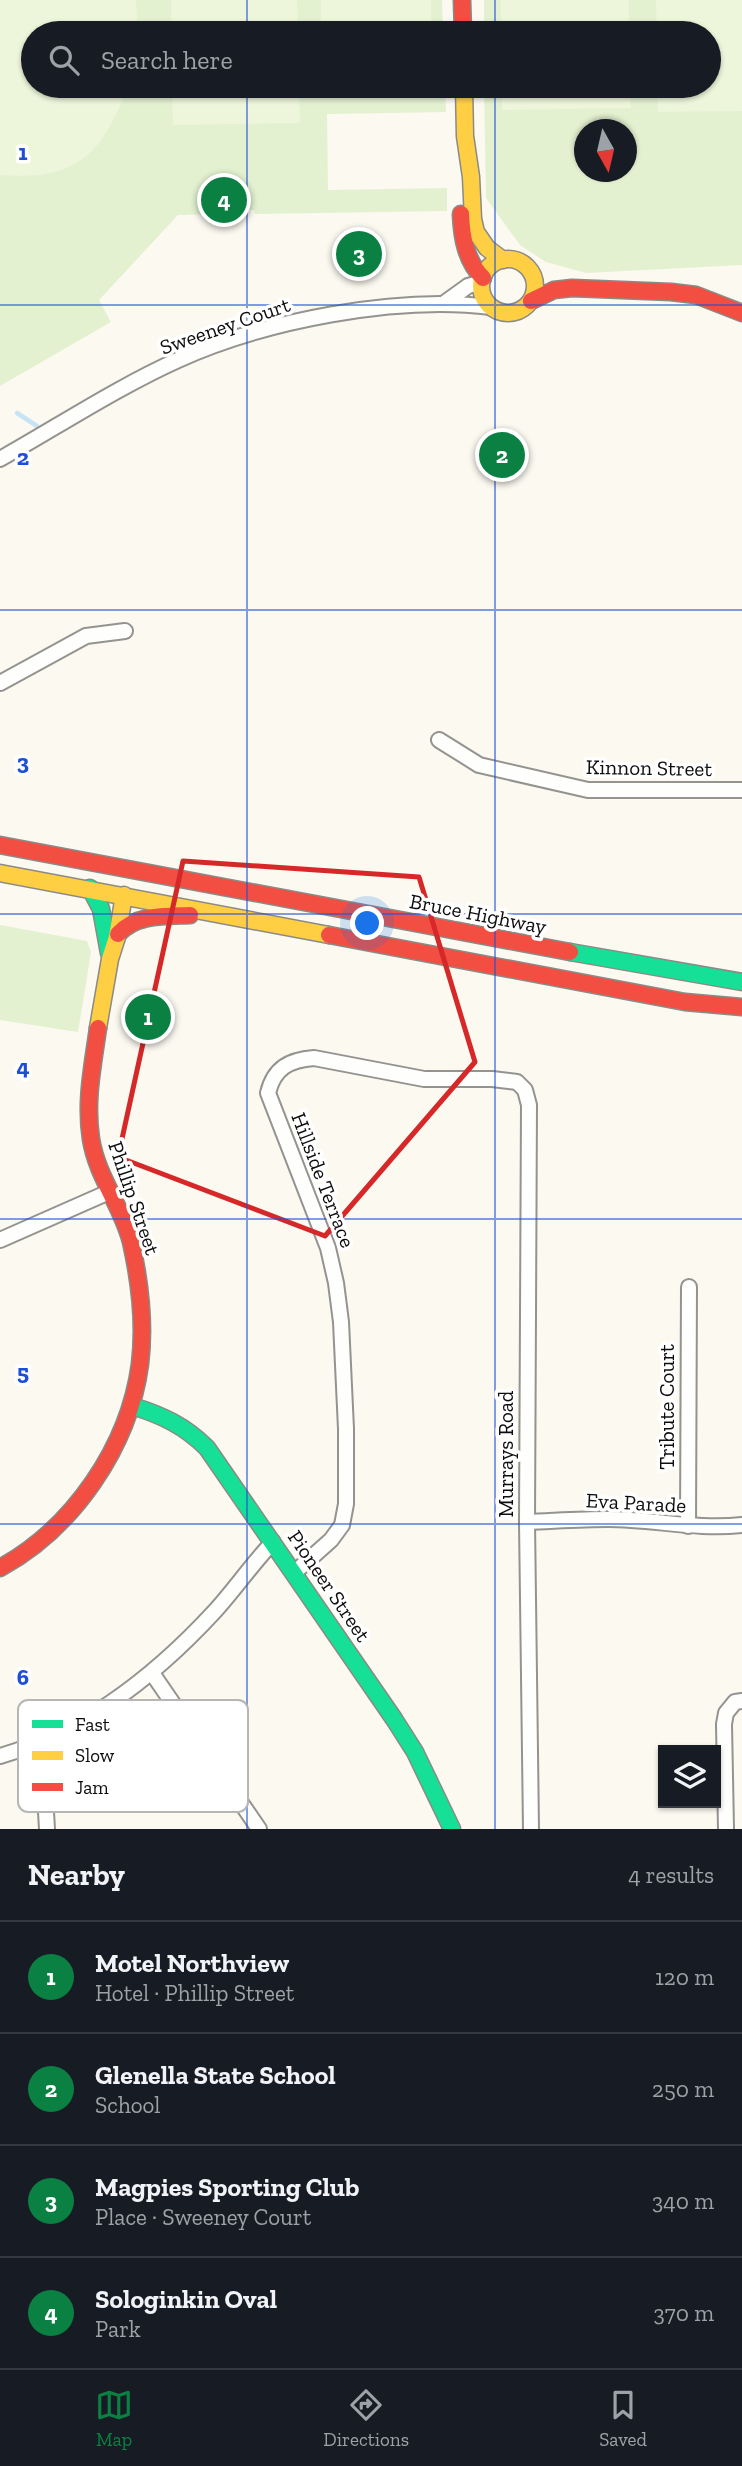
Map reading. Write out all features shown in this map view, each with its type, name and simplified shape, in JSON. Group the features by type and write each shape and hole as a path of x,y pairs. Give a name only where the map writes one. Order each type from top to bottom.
{"main road":[{"path":"462,0 463,21"},
{"path":"464,98 465,136 476,232 495,257 512,260 572,288"},
{"path":"465,136 460,176 461,222 474,271 482,280"},
{"path":"503,260 487,269 482,280 483,295 491,307 501,312 509,313 525,307 531,301 554,290 572,288 696,295 742,313"},
{"path":"528,268 535,285 531,301"},
{"name":"Bruce Highway","path":"0,845 553,950 742,982"},
{"path":"0,855 106,875 115,880 124,895 118,934 109,959"},
{"path":"0,873 685,1002 742,1007"},
{"path":"90,888 101,909 109,959"},
{"path":"118,934 128,924 144,920 213,914"},
{"name":"Phillip Street","path":"0,1568 14,1561 48,1535 77,1505 107,1461 132,1406 140,1362 142,1310 138,1278 129,1237 99,1171 89,1126 88,1097 109,959"},
{"name":"Pioneer Street","path":"132,1406 165,1416 193,1433 207,1448 415,1752 452,1829"}],"street":[{"name":"Sweeney Court","path":"443,304 468,286 482,280"},
{"name":"Sweeney Court","path":"0,459 178,360 279,326 358,311 443,304 491,307"},
{"path":"0,683 86,636 125,631"},
{"name":"Kinnon Street","path":"439,740 479,765 588,790 742,790"},
{"name":"Hillside Terrace","path":"294,1573 331,1540 342,1525 346,1504 346,1429 341,1322 334,1271 328,1248 268,1093 271,1079 283,1066 298,1059 314,1058 425,1079 517,1082"},
{"name":"Murrays Road","path":"517,1082 525,1090 529,1105 527,1522 531,1829"},
{"path":"0,1240 109,1192"},
{"name":"Tribute Court","path":"688,1526 689,1287"},
{"name":"Eva Parade","path":"527,1522 609,1519 717,1528 742,1525"},
{"path":"115,1700 152,1673 217,1609 272,1542"},
{"path":"152,1673 171,1700"},
{"path":"726,1829 723,1724 726,1713 735,1702 742,1701"},
{"path":"0,1756 18,1751"},
{"path":"248,1812 260,1829"}],"highlighted area":[{"path":"183,861 419,877 475,1062 325,1236 118,1157"}],"green space":[{"path":"0,0 442,0 443,21 21,21 21,98 445,98 446,112 327,114 328,190 447,188 447,211 255,214 254,210 227,211 227,214 178,215 99,300 111,322 0,386"},
{"path":"0,0 136,0 137,21 21,21 21,98 123,98 108,130 83,159 67,168 49,173 27,176 0,175"},
{"path":"171,0 297,0 298,21 171,21"},
{"path":"321,0 431,0 431,21 321,21"},
{"path":"484,0 742,0 742,265 586,273 546,262 520,245 486,198 484,98 721,98 721,21 484,21"},
{"path":"501,0 629,0 629,21 501,21"},
{"path":"656,0 742,0 742,111 658,112 657,98 721,98 721,21 657,21"},
{"path":"172,98 299,98 300,123 173,125"},
{"path":"502,98 631,98 631,108 502,110"},
{"path":"0,925 87,941 91,952 78,1032 0,1020"}],"waterway":[{"path":"17,413 37,426"}],"traffic: fast":[{"path":"90,888 101,909 109,953"},
{"path":"570,952 742,982"},
{"path":"132,1406 172,1422 207,1448 394,1719 415,1752 452,1829"}],"traffic: slow":[{"path":"464,98 465,136 476,232 487,248 503,260"},
{"path":"508,259 527,267 535,286 527,305 508,313 489,305 481,286 489,267 508,259"},
{"path":"0,873 329,935"},
{"path":"98,1028 124,895"}],"traffic: jam":[{"path":"462,0 463,21"},
{"path":"461,214 466,249 483,278"},
{"path":"531,301 554,290 572,288 671,292 696,295 742,313"},
{"path":"0,845 570,952"},
{"path":"118,934 125,927 142,919 190,915"},
{"path":"329,935 685,1002 742,1007"},
{"path":"0,1568 51,1531 93,1482 124,1425 140,1364 141,1303 131,1242 94,1153 89,1125 89,1097 98,1028"}],"place":[{"name":"Sologinkin Oval","path":"224,200"},
{"name":"Magpies Sporting Club","path":"359,254"},
{"name":"Glenella State School","path":"502,455"},
{"name":"Motel Northview","path":"148,1017"}]}
